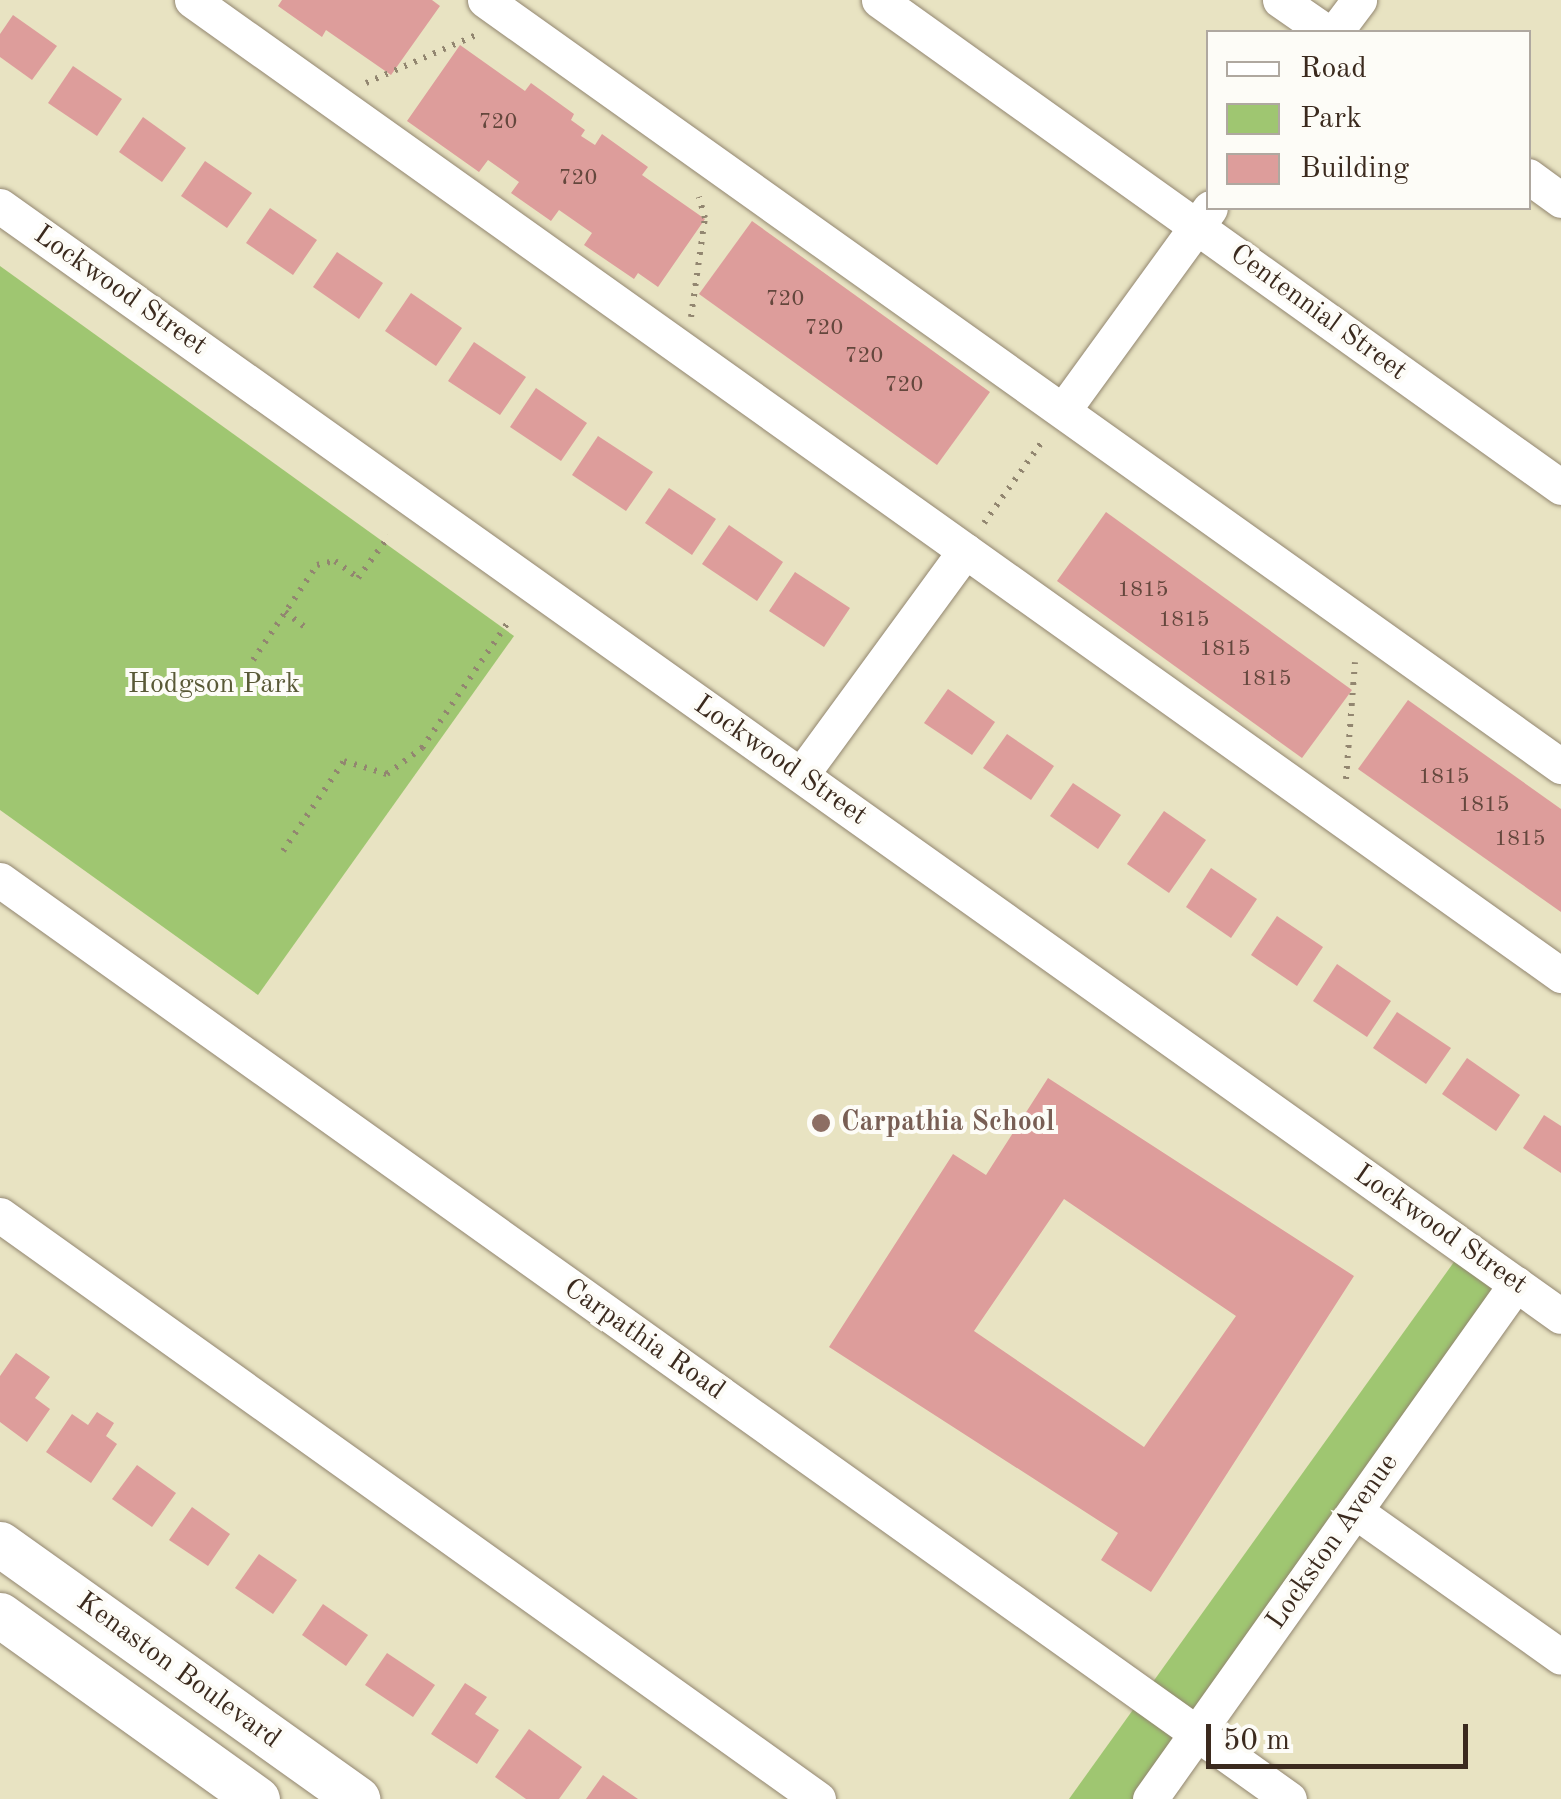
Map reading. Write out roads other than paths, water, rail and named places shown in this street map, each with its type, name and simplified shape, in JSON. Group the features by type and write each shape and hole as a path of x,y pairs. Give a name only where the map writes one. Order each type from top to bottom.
{"main road":[{"name":"Kenaston Boulevard","path":"0,1544 357,1799"},
{"name":"Kenaston Boulevard","path":"0,1616 257,1799"}],"street":[{"path":"192,0 1561,974"},
{"name":"Centennial Street","path":"879,0 1204,217 1561,487"},
{"path":"1280,0 1323,30"},
{"path":"1337,30 1358,0"},
{"path":"484,16 1064,409 1561,766"},
{"path":"1531,178 1561,200"},
{"name":"Lockwood Street","path":"0,206 1561,1316"},
{"path":"1064,409 1204,217"},
{"path":"801,776 964,551"},
{"name":"Carpathia Road","path":"0,880 1289,1799"},
{"path":"0,1215 818,1799"},
{"name":"Lockston Avenue","path":"1150,1799 1516,1284"},
{"path":"1355,1511 1561,1658"}],"place":[{"name":"Carpathia School","path":"821,1123"}],"park label":[{"name":"Hodgson Park","path":"214,685"}]}
